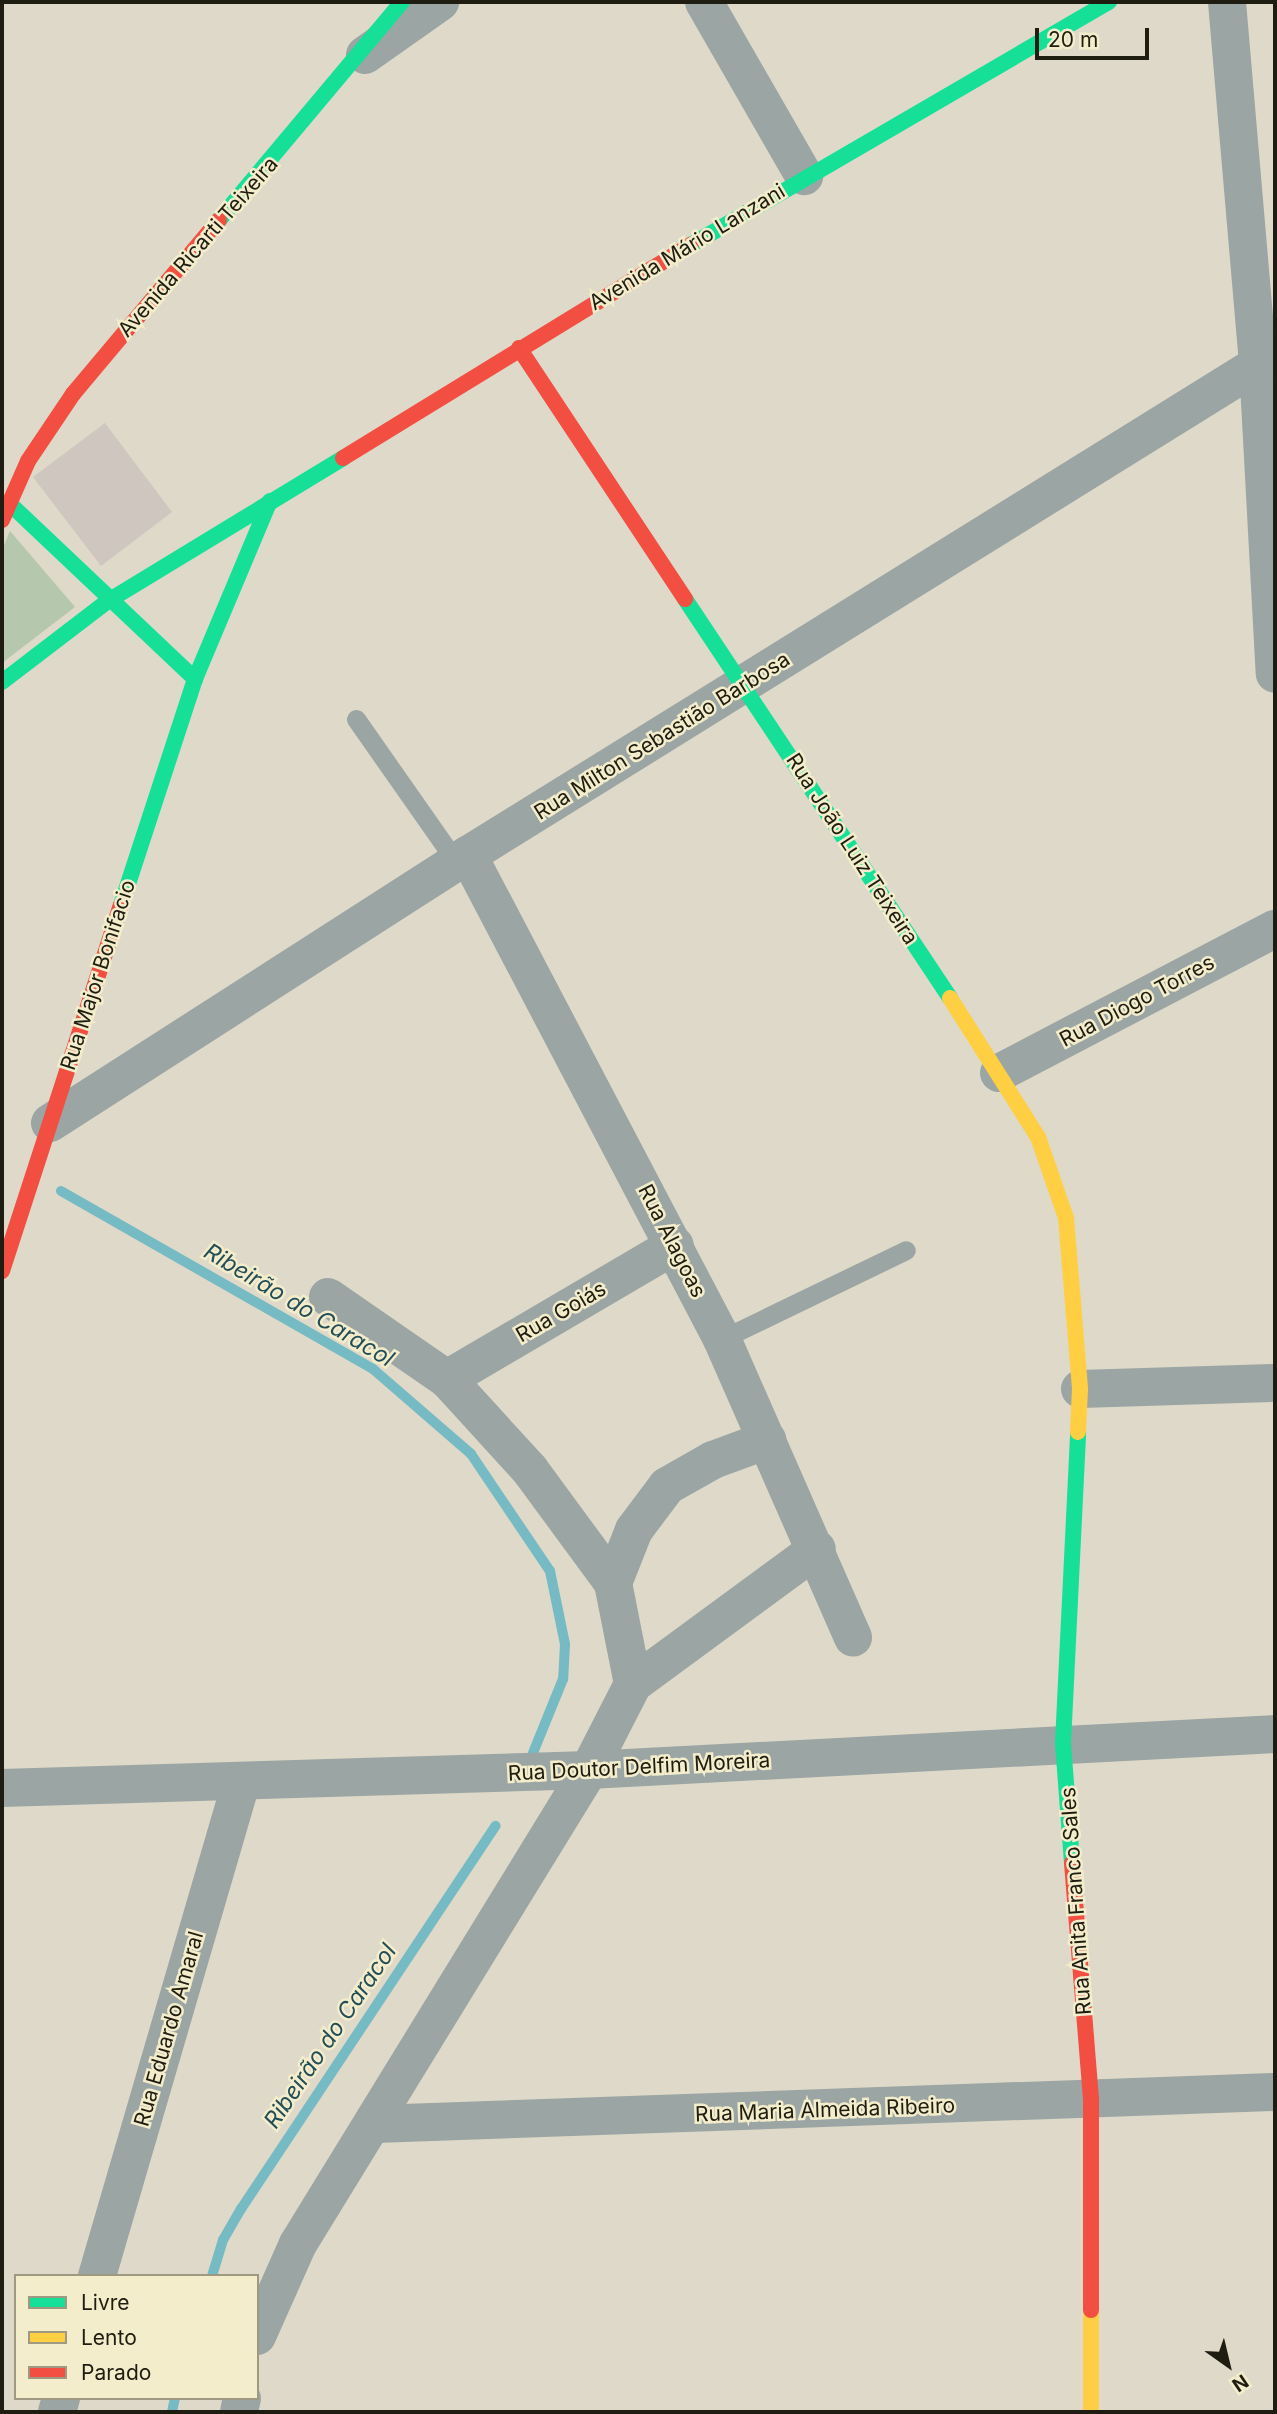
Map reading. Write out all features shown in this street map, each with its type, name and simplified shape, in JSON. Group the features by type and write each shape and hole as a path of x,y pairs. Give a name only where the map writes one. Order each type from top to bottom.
{"street":[{"name":"Avenida Ricarti Teixeira","path":"2,520 27,461 73,394 402,2"},
{"path":"353,63 440,2"},
{"path":"704,2 804,176"},
{"name":"Avenida Mário Lanzani","path":"2,682 108,601 519,348 804,176 1109,2"},
{"path":"1227,2 1266,359 1275,674"},
{"name":"Rua João Luiz Teixeira","path":"519,348 745,685 1038,1137 1066,1218 1080,1389"},
{"name":"Rua Milton Sebastião Barbosa","path":"50,1123 463,859 1266,359"},
{"name":"Rua Major Bonifacio","path":"2,1271 195,679 270,501"},
{"path":"9,504 108,601 195,679"},
{"name":"Rua Alagoas","path":"463,859 675,1245 722,1339 817,1549 853,1637"},
{"name":"Rua Diogo Torres","path":"999,1073 1275,929"},
{"name":"Rua Goiás","path":"447,1378 675,1245"},
{"path":"328,1297 447,1378 530,1470 613,1583 633,1684"},
{"path":"1080,1389 1275,1382"},
{"name":"Rua Anita Franco Sales","path":"1080,1389 1063,1743 1091,2101 1091,2412"},
{"path":"613,1583 634,1530 667,1486 713,1460 767,1440"},
{"path":"259,2332 298,2244 375,2124 589,1770 633,1684 817,1549"},
{"name":"Rua Doutor Delfim Moreira","path":"2,1788 241,1783 589,1770 1063,1743 1275,1734"},
{"name":"Rua Eduardo Amaral","path":"98,2274 241,1783"},
{"name":"Rua Maria Almeida Ribeiro","path":"375,2124 1091,2101 1275,2092"}],"lane":[{"path":"356,719 463,859"},
{"path":"722,1339 906,1250"}],"green space":[{"path":"10,531 75,607 2,663 2,550"}],"building":[{"path":"105,423 172,512 101,566 33,477"}],"waterway":[{"name":"Ribeirão do Caracol","path":"61,1191 373,1369 471,1454 550,1571 565,1644 563,1679 533,1753"},
{"name":"Ribeirão do Caracol","path":"213,2274 223,2240 241,2209 495,1826"},
{"name":"Ribeirão do Caracol","path":"172,2412 175,2400"}],"traffic: fast":[{"path":"219,220 402,2"},
{"path":"691,245 1109,2"},
{"path":"2,682 108,601 343,458"},
{"path":"195,679 270,501"},
{"path":"10,504 195,679 121,905"},
{"path":"685,599 950,998"},
{"path":"1072,1863 1063,1743 1078,1432"}],"traffic: slow":[{"path":"950,998 1038,1137 1066,1218 1080,1389 1078,1432"},
{"path":"1091,2310 1091,2412"}],"traffic: jam":[{"path":"2,520 28,461 73,394 219,220"},
{"path":"343,458 691,245"},
{"path":"519,348 685,599"},
{"path":"2,1271 121,905"},
{"path":"1072,1863 1091,2101 1091,2310"}]}
